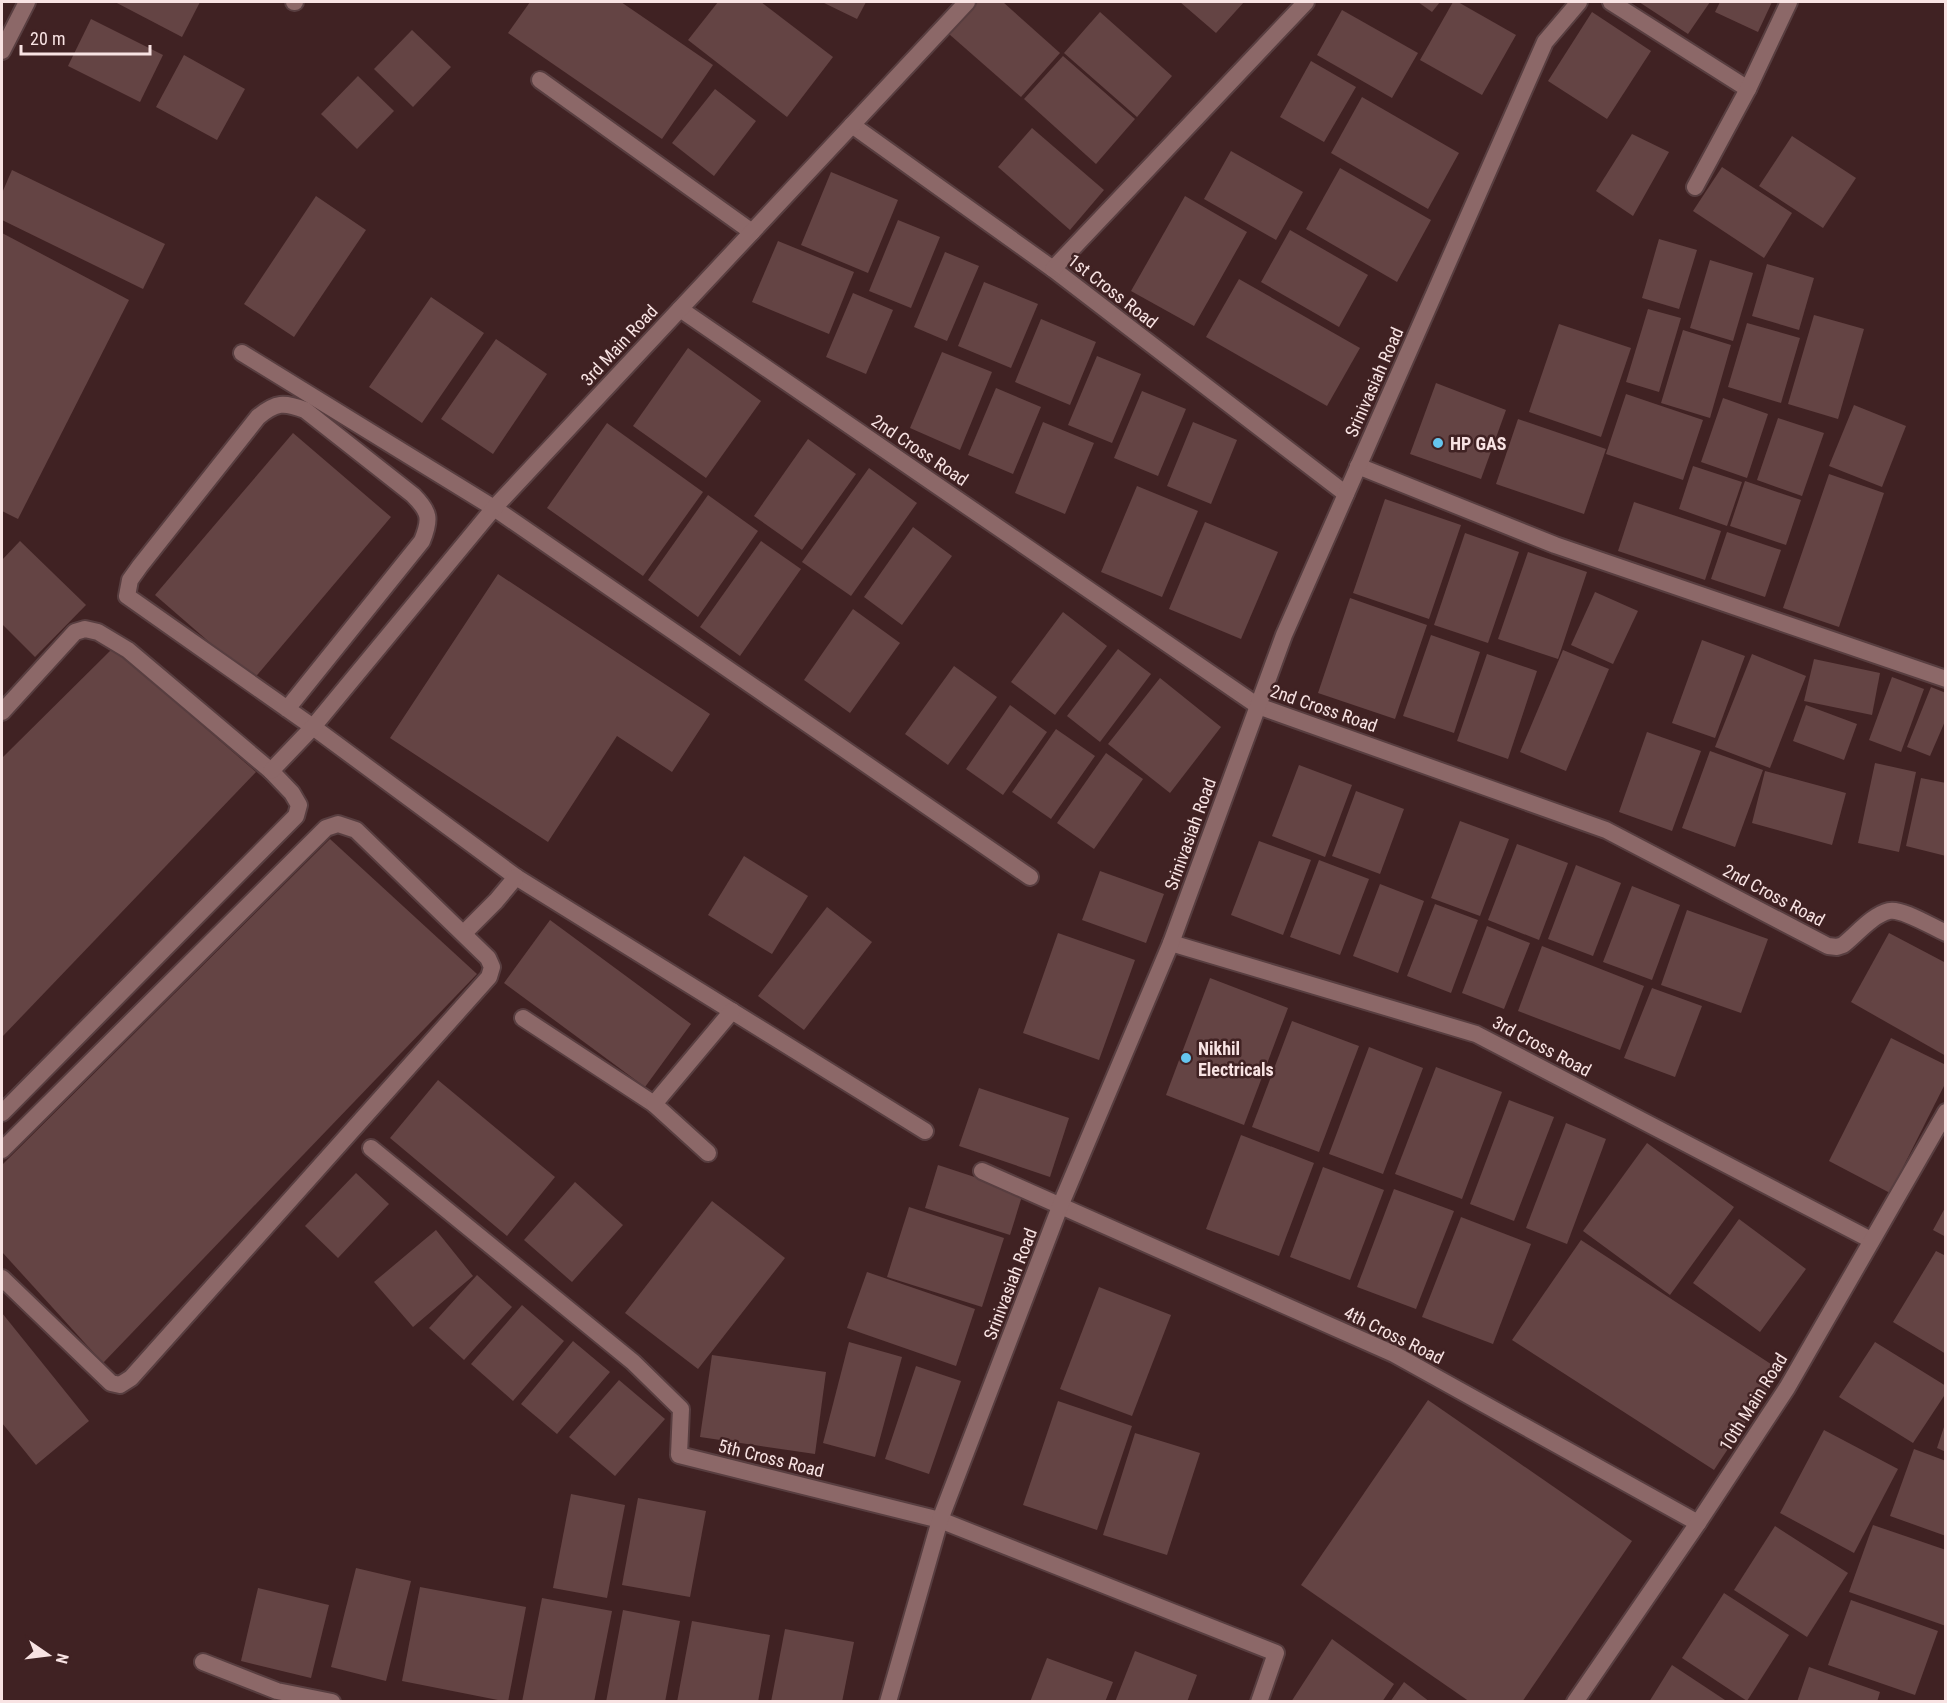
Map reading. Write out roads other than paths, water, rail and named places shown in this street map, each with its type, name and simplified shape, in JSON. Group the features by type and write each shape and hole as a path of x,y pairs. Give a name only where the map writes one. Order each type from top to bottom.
{"street":[{"path":"2,51 27,2"},
{"name":"3rd Main Road","path":"271,771 313,727 494,508 967,2"},
{"path":"1053,269 1306,2"},
{"name":"Srinivasiah Road","path":"888,1701 940,1520 1061,1204 1171,943 1284,635 1545,42 1579,2"},
{"path":"1611,2 1748,88"},
{"path":"1695,187 1748,88 1789,2"},
{"path":"540,80 752,232"},
{"name":"1st Cross Road","path":"852,125 1053,269 1346,494"},
{"name":"2nd Cross Road","path":"680,309 1258,706 1606,830 1828,946 1843,945 1880,915 1890,911 1901,912 1946,933"},
{"path":"242,353 494,508 1030,877"},
{"path":"287,709 422,541 429,524 423,505 413,495 305,410 286,403 269,408 258,417 140,566 130,580 127,596 287,709 313,727 516,878 925,1131"},
{"path":"1358,466 1555,545 1946,679"},
{"path":"2,712 75,632 85,629 98,632 128,650 271,771 292,793 299,805 296,816 2,1113"},
{"path":"2,1150 326,828 338,824 356,830 489,958 492,967 489,977 131,1378 120,1385 111,1383 2,1278"},
{"path":"464,933 496,902 516,878"},
{"name":"3rd Cross Road","path":"1171,943 1476,1034 1871,1240"},
{"path":"654,1104 732,1011"},
{"path":"523,1018 654,1104 708,1153"},
{"name":"10th Main Road","path":"1575,1701 1698,1523 1787,1388 1946,1112"},
{"name":"5th Cross Road","path":"371,1148 633,1362 681,1410 679,1455 940,1520 1276,1653 1259,1701"},
{"name":"4th Cross Road","path":"982,1171 1061,1204 1394,1354 1698,1523"},
{"path":"203,1662 277,1691 332,1701"}],"place":[{"name":"HP GAS","path":"1438,443"},
{"name":"Nikhil Electricals","path":"1186,1058"}]}
